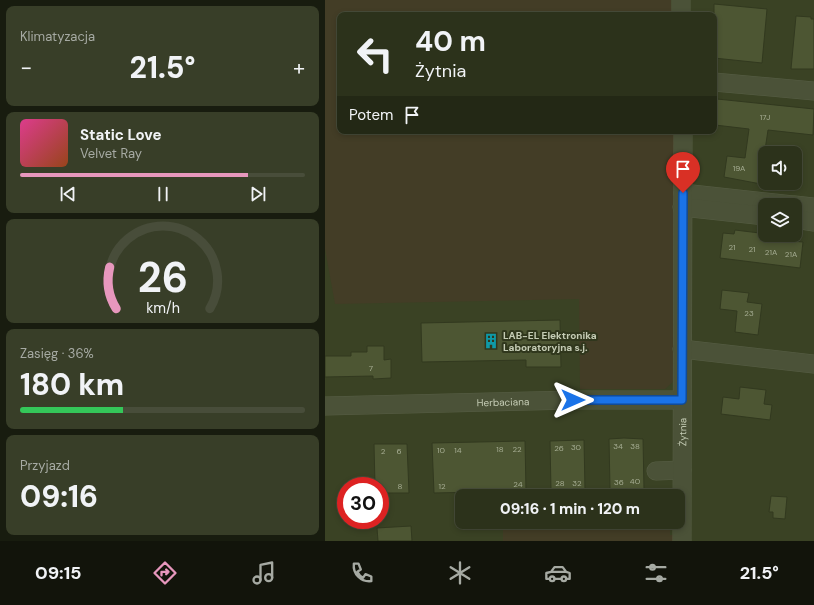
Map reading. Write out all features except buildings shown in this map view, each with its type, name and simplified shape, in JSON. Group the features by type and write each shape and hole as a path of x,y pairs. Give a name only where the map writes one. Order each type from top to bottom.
{"street":[{"path":"681,0 681,12"},
{"path":"717,82 814,91"},
{"name":"Żytnia","path":"682,541 683,134"},
{"path":"683,200 758,203"},
{"path":"683,200 758,215"},
{"path":"802,206 814,208"},
{"path":"802,220 814,222"},
{"path":"682,349 814,364"},
{"name":"Herbaciana","path":"325,406 573,400 682,400"},
{"path":"656,470 682,470"}],"shaded area":[{"path":"325,0 671,0 672,12 337,12 337,134 674,134 674,381 665,389 580,389 579,299 335,304 325,249"},
{"path":"503,529 670,529 670,535 673,535 673,541 503,541"}],"place":[{"name":"LAB-EL Elektronika Laboratoryjna s.j.","path":"491,341"}],"route":[{"path":"573,400 682,400 683,193"}]}
